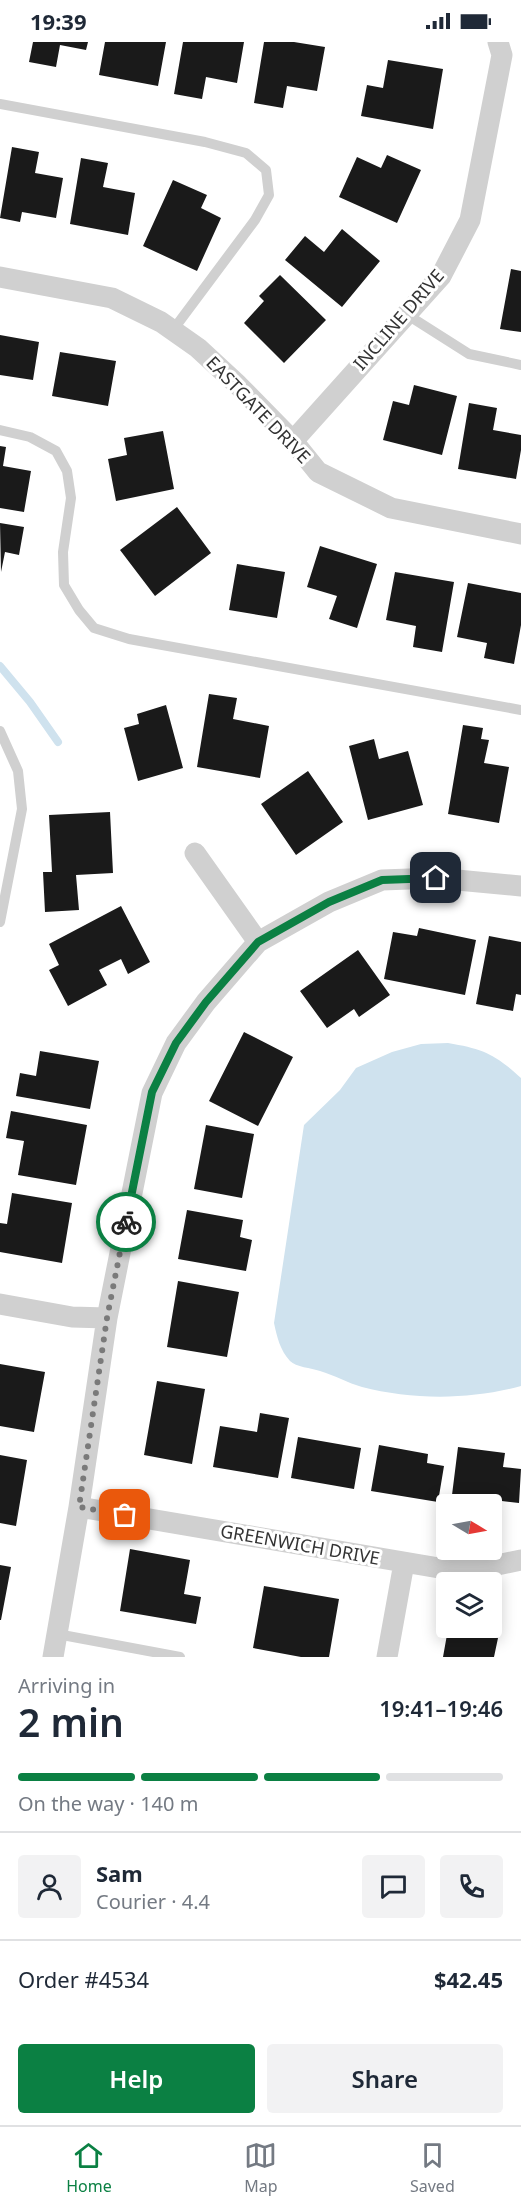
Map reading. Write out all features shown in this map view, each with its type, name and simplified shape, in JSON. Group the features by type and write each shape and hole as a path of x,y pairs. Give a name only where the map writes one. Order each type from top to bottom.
{"street":[{"name":"INCLINE DRIVE","path":"293,441 441,276 470,220 502,55 498,42"},
{"name":"EASTGATE DRIVE","path":"0,277 112,298 173,330 198,348 293,441 318,472 391,508 521,534"},
{"path":"195,854 258,942"},
{"path":"53,1657 79,1507 107,1318 152,1092 176,1043 206,1002 258,942 329,902 382,880 436,878 521,886"},
{"path":"0,1304 72,1317 107,1318"},
{"name":"GREENWICH DRIVE","path":"79,1507 445,1569 483,1568 521,1560"},
{"path":"387,1657 404,1563"}],"lane":[{"path":"0,104 205,142 246,153 266,170 269,195 255,220 173,330"},
{"path":"406,314 469,354 521,365"},
{"path":"0,430 30,436 56,451 67,471 71,498 63,552 64,585 79,610 94,628 129,639 521,710"},
{"path":"0,731 18,771 22,809 0,922"},
{"path":"57,1634 180,1657"}],"water":[{"path":"448,1043 488,1054 504,1063 521,1078 521,1386 462,1396 421,1396 362,1387 296,1365 284,1352 274,1323 304,1125 340,1090 356,1068 392,1052 421,1044"}],"building":[{"path":"33,42 88,42 86,50 60,45 56,67 29,62"},
{"path":"105,42 166,42 158,86 99,75"},
{"path":"183,42 244,42 237,83 206,77 202,99 174,94"},
{"path":"264,42 294,42 325,47 317,91 287,86 283,108 254,103"},
{"path":"388,60 443,69 433,129 361,116 367,85 383,88"},
{"path":"12,147 39,152 35,173 63,178 56,218 22,212 20,222 0,218"},
{"path":"387,155 421,170 397,223 339,197 357,157 381,168"},
{"path":"81,158 108,163 103,187 135,193 128,235 70,224"},
{"path":"173,180 207,195 201,208 221,218 197,271 143,246"},
{"path":"342,229 380,261 342,307 285,260 305,236 324,252"},
{"path":"511,269 521,271 521,332 500,329"},
{"path":"280,275 326,320 284,363 244,323 264,301 259,296"},
{"path":"0,335 39,342 33,380 0,375"},
{"path":"60,352 116,361 108,406 52,396"},
{"path":"414,385 457,396 442,455 383,440 393,401 409,405"},
{"path":"469,403 497,408 493,430 521,435 516,479 458,469"},
{"path":"163,431 174,489 116,501 108,459 127,455 124,438"},
{"path":"0,446 6,447 3,466 31,471 24,512 0,508"},
{"path":"177,507 211,553 155,596 120,550"},
{"path":"0,523 24,527 19,555 5,552 1,572"},
{"path":"320,546 377,564 357,628 329,619 337,596 307,587"},
{"path":"237,564 285,572 277,618 229,610"},
{"path":"395,572 454,582 442,652 413,647 416,626 386,620"},
{"path":"468,583 521,593 521,625 514,664 484,658 487,643 457,637"},
{"path":"209,694 237,698 233,719 269,726 260,778 197,767"},
{"path":"166,705 183,768 138,781 124,728 139,724 137,714"},
{"path":"463,725 483,728 481,739 489,740 484,763 509,767 499,823 448,814"},
{"path":"374,739 379,759 408,751 423,805 368,820 349,746"},
{"path":"308,771 343,822 296,855 261,804"},
{"path":"110,812 113,873 76,875 79,910 45,912 43,872 52,872 49,815"},
{"path":"121,906 150,962 128,974 121,959 99,970 107,985 68,1006 49,970 59,965 49,944"},
{"path":"419,928 476,940 465,995 384,979 393,932 417,936"},
{"path":"489,936 521,942 521,995 516,994 513,1011 476,1004"},
{"path":"358,950 390,995 359,1017 354,1009 327,1028 300,991"},
{"path":"244,1032 293,1057 258,1126 209,1101"},
{"path":"40,1051 99,1061 90,1109 16,1096 20,1073 36,1076"},
{"path":"11,1111 87,1125 76,1185 18,1175 24,1141 6,1138"},
{"path":"206,1125 254,1134 242,1198 194,1189"},
{"path":"12,1193 72,1203 62,1263 0,1252 0,1223 7,1224"},
{"path":"187,1210 243,1220 240,1237 252,1240 246,1271 178,1259"},
{"path":"178,1281 239,1292 227,1357 167,1347"},
{"path":"0,1364 45,1372 34,1432 0,1426"},
{"path":"157,1381 205,1389 192,1464 144,1455"},
{"path":"260,1413 289,1418 278,1478 213,1467 220,1426 257,1432"},
{"path":"298,1437 361,1448 354,1489 291,1478"},
{"path":"379,1445 428,1454 427,1463 444,1466 436,1502 371,1491"},
{"path":"458,1447 505,1453 503,1467 521,1469 519,1503 502,1501 502,1494 452,1494"},
{"path":"0,1455 27,1460 16,1526 0,1523"},
{"path":"130,1549 190,1560 184,1594 201,1597 196,1624 120,1611"},
{"path":"0,1565 11,1567 1,1620 0,1620"},
{"path":"264,1586 339,1599 329,1657 301,1657 253,1648"},
{"path":"446,1638 498,1638 494,1657 443,1657"}],"waterway":[{"path":"0,666 30,702 58,742"}],"way so far":[{"path":"125,1515 79,1507 107,1318 126,1222"}],"route":[{"path":"126,1222 152,1092 176,1043 206,1002 258,942 329,902 382,880 436,878"}]}
